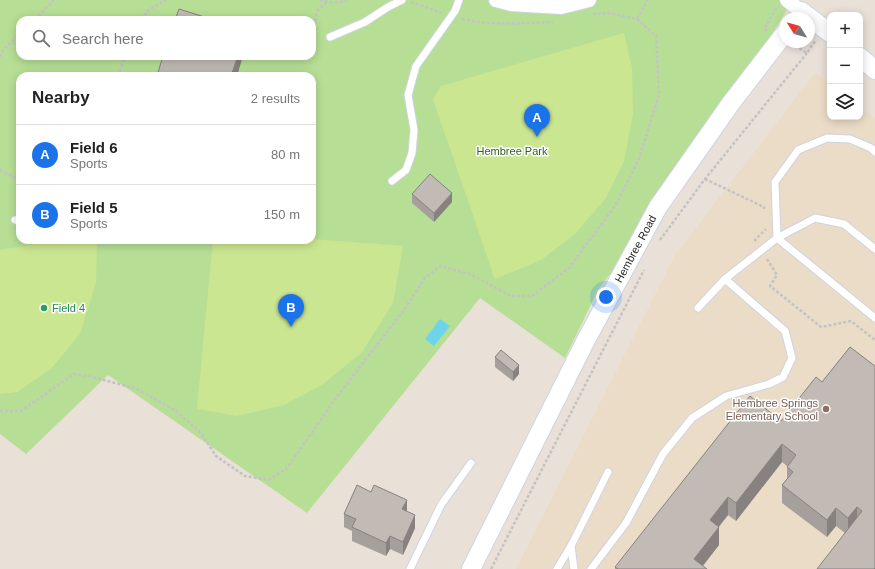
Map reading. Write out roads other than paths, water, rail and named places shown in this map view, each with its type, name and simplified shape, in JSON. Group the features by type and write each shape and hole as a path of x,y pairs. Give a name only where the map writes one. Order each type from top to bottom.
{"street":[{"path":"496,0 511,4 589,7"},
{"path":"786,0 803,10 827,31"},
{"name":"Hembree Road","path":"471,569 586,340 658,207 731,103 781,48"},
{"path":"863,60 875,70"}],"lane":[{"path":"330,37 365,22 388,7 403,0"},
{"path":"392,181 406,170 412,153 414,130 408,95 416,66 451,16 459,0"},
{"path":"776,238 775,182 798,150 827,138 850,139 871,148 875,152"},
{"path":"698,308 725,278 776,238 815,218 844,224 875,249"},
{"path":"776,238 875,318"},
{"path":"591,569 626,523 663,454 692,418 726,396 769,384 783,377 792,358 785,331 725,278"},
{"path":"410,569 441,505 471,463"},
{"path":"558,569 608,472"},
{"path":"571,546 574,569"}],"water":[{"path":"440,319 450,326 434,346 425,339"}],"place":[{"name":"Field 6","path":"537,137"},
{"name":"Field 4","path":"44,308"},
{"name":"Field 5","path":"291,327"},
{"name":"Hembree Springs Elementary School","path":"826,409"}],"park label":[{"name":"Hembree Park","path":"512,151"}]}
